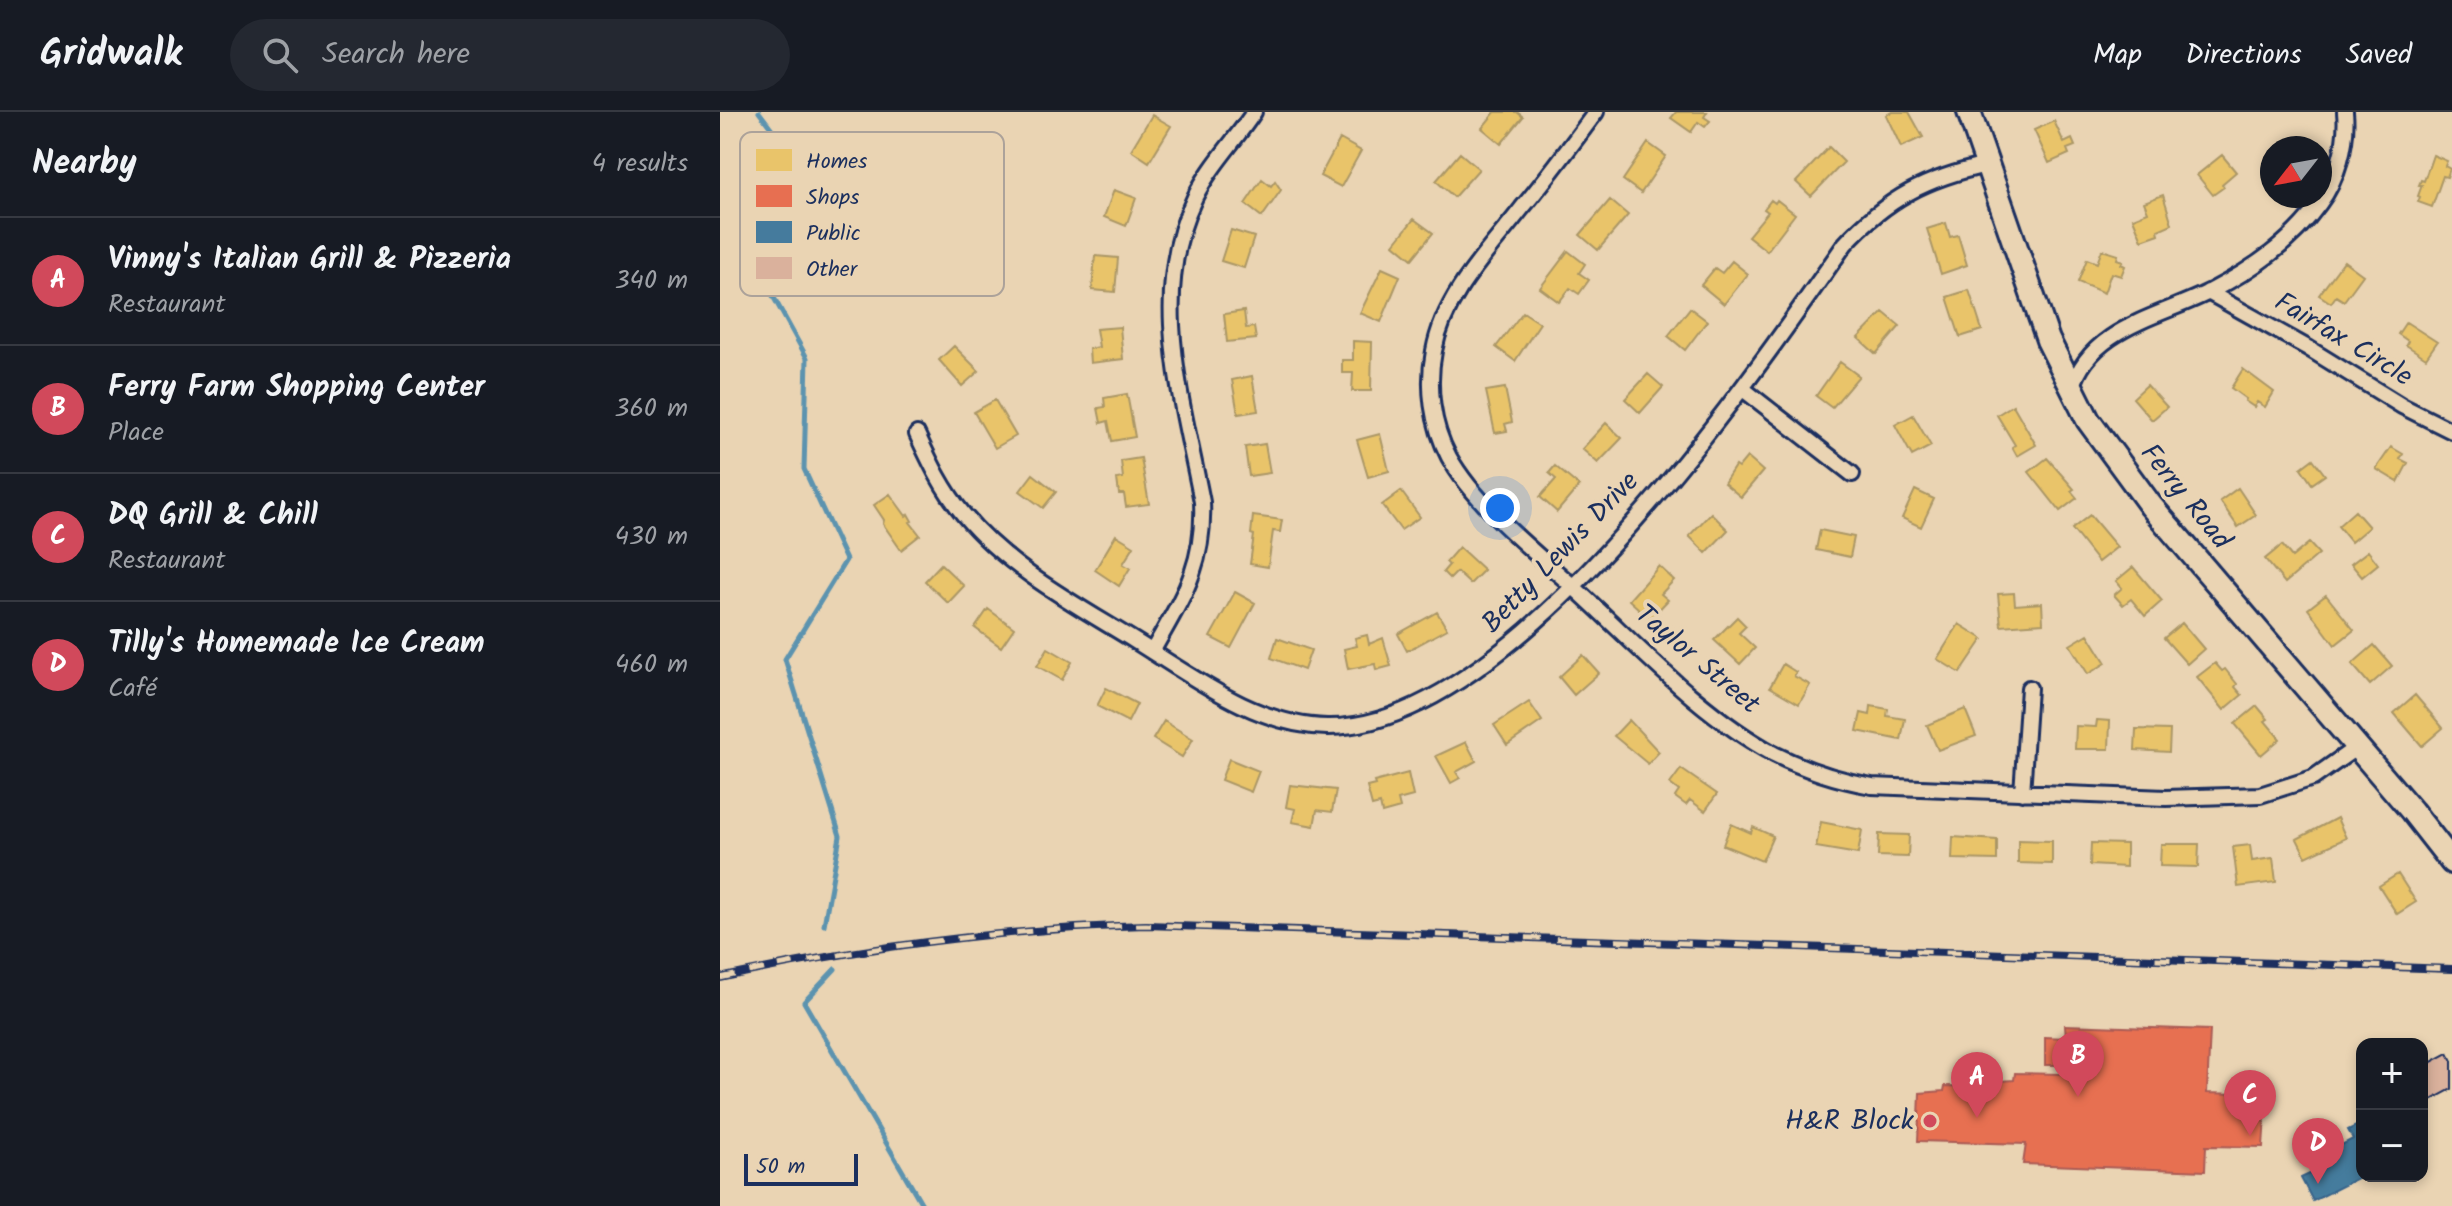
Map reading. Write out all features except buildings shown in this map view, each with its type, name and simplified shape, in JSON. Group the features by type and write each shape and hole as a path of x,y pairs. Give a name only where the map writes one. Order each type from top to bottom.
{"main road":[{"name":"Ferry Road","path":"1969,112 2039,316 2071,390 2088,420 2141,493 2452,862"}],"street":[{"path":"1152,652 1192,578 1203,526 1202,502 1174,353 1171,280 1175,251 1195,195 1254,112"},
{"name":"Taylor Street","path":"1596,112 1460,287 1440,325 1431,367 1434,414 1441,437 1460,475 1475,494 1708,710 1748,738 1807,769 1872,786 2166,798 2260,795 2313,778 2357,747"},
{"path":"2071,390 2083,362 2107,338 2208,292 2270,256 2311,215 2333,181 2341,153 2345,113"},
{"name":"Betty Lewis Drive","path":"917,434 943,486 979,532 1020,567 1229,698 1299,725 1346,726 1397,712 1458,682 1514,643 1572,586 1679,468 1743,389 1845,244 1861,227 1883,207 1929,181 1987,165"},
{"name":"Fairfax Circle","path":"2208,292 2402,406 2452,431"},
{"path":"1743,389 1852,474"},
{"path":"2022,793 2029,688"}],"waterway":[{"path":"759,112 774,132"},
{"path":"773,296 807,358 804,469 846,560 785,659 840,836 824,925"},
{"path":"835,969 804,1002 923,1206"}],"railway":[{"path":"720,978 826,957 932,941 1146,925 2452,969"}],"place":[{"name":"Ferry Farm Shopping Center","path":"2078,1097"},
{"name":"Vinny's Italian Grill & Pizzeria","path":"1977,1118"},
{"name":"H&R Block","path":"1930,1121"},
{"name":"DQ Grill & Chill","path":"2250,1136"},
{"name":"Tilly's Homemade Ice Cream","path":"2318,1184"}]}
